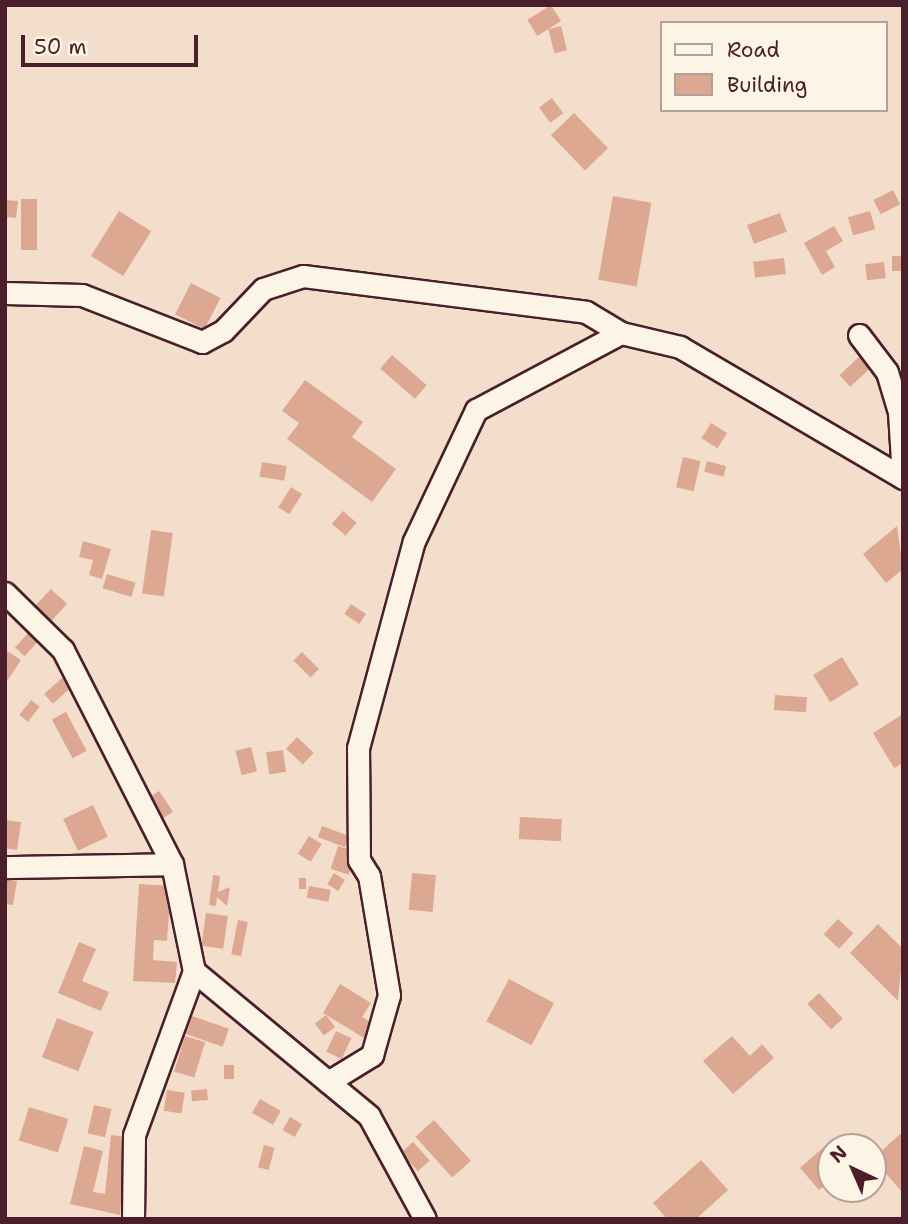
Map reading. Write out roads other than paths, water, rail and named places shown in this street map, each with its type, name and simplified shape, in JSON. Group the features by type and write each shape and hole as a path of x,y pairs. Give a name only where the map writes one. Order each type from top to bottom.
{"street":[{"path":"5,293 82,295 202,342 223,331 263,289 303,276 586,312 621,333 680,347 903,478"},
{"path":"328,1082 372,1055 389,995 369,876 359,860 358,748 414,541 476,410 621,333"},
{"path":"859,335 887,372 899,412 903,478"},
{"path":"5,593 63,650 172,864 194,971 134,1135 133,1219"},
{"path":"5,867 172,864"},
{"path":"194,971 369,1116 425,1219"}]}
